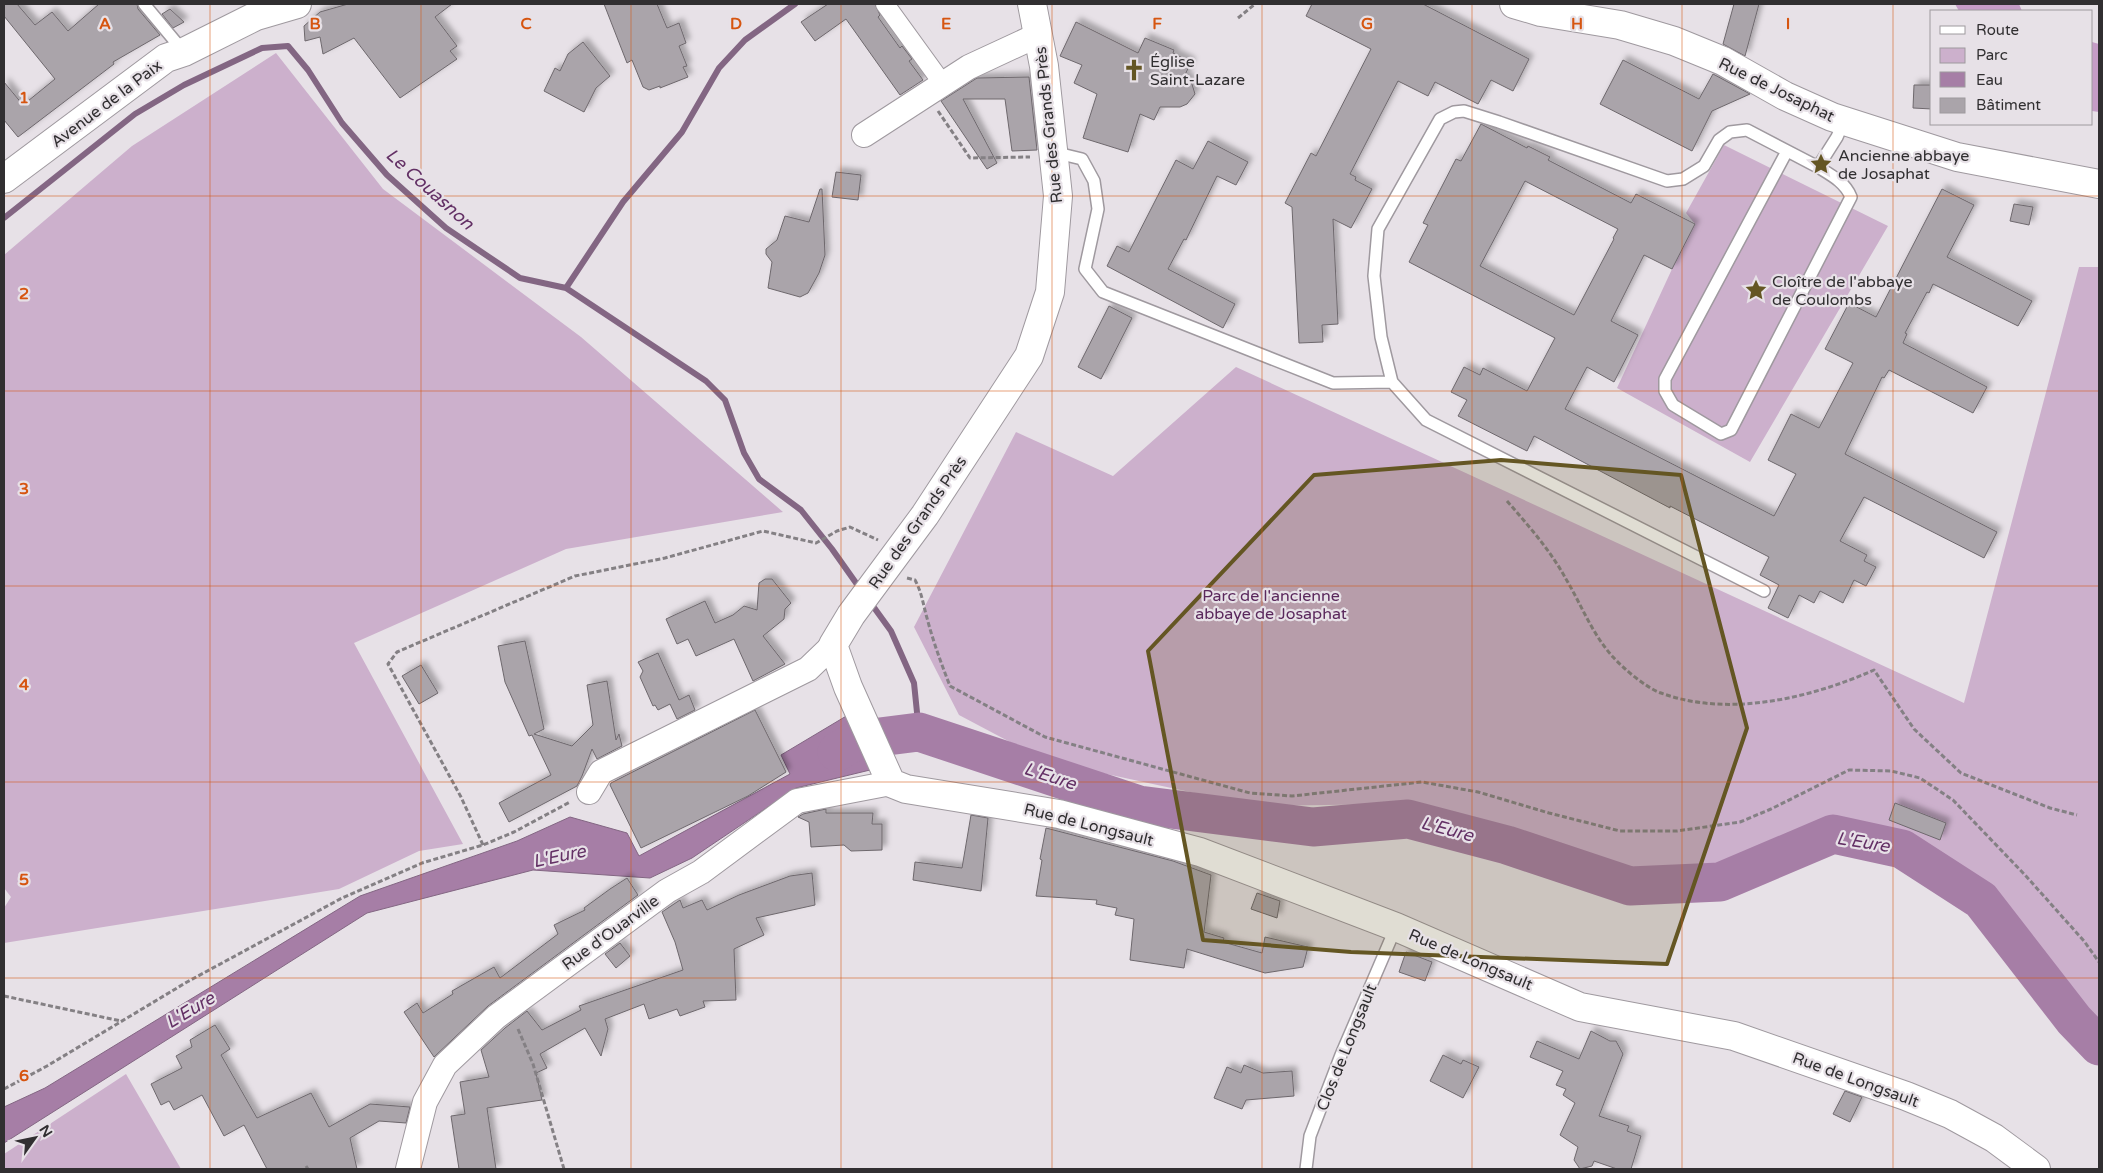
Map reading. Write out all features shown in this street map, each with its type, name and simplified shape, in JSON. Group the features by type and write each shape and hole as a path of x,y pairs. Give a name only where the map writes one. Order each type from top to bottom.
{"street":[{"path":"885,4 935,89"},
{"name":"Rue des Grands Près","path":"589,792 601,772 808,669 832,645 850,614 925,515 1029,356 1050,292 1058,196 1045,155 1044,66 1032,4"},
{"name":"Rue de Josaphat","path":"1514,4 1541,12 1620,25 1674,41 1723,61 1785,96 1844,121 1957,157 2099,184"},
{"name":"Avenue de la Paix","path":"4,179 166,58 184,52 256,16 285,5"},
{"path":"864,135 968,67 1038,35"},
{"path":"832,645 848,687 888,777"},
{"name":"Rue de Longsault","path":"888,777 906,789 1059,814 1200,852 1396,927 1580,1007 1734,1036 1906,1096 1950,1114 1994,1138 2036,1169"},
{"name":"Rue d'Ouarville","path":"408,1169 425,1102 445,1065 496,1017 667,891 701,872 797,801 888,777"}],"lane":[{"path":"144,4 184,52"},
{"path":"1764,591 1426,420 1392,382 1381,337 1374,276 1378,228 1440,119 1454,112 1464,111 1499,122 1667,181 1684,179 1704,166 1719,140 1730,132 1747,130 1818,167 1837,178 1848,188 1851,197 1730,430 1721,434 1673,405 1665,391 1665,379 1787,151"},
{"path":"1818,167 1837,137 1844,121"},
{"path":"1045,155 1082,159 1094,181 1098,209 1085,269 1103,292 1332,383 1392,382"},
{"name":"Clos de Longsault","path":"1306,1169 1310,1136 1341,1055 1396,927"}],"path":[{"path":"1238,18 1255,4"},
{"path":"935,89 970,158 1045,155"},
{"path":"1507,500 1536,535 1566,578 1592,627 1612,656 1631,673 1659,693 1695,702 1752,704 1809,694 1874,670 1914,728 1961,773 2050,808 2077,815"},
{"path":"483,845 461,797 388,664 397,652 575,576 665,558 763,531 816,543 837,531 850,527 878,540 884,532"},
{"path":"906,578 915,580 922,593 931,633 950,686 1046,737 1250,793 1292,796 1422,782 1478,792 1620,831 1677,831 1740,822 1771,809 1849,770 1891,771 1920,778 1953,800 2025,875 2084,941 2099,962"},
{"path":"4,1089 47,1066 187,982 342,898 422,863 483,845 514,832 589,792"},
{"path":"4,996 122,1021"},
{"path":"508,1008 533,1064 564,1169"}],"highlighted area":[{"path":"1501,460 1681,475 1747,728 1667,964 1351,952 1203,940 1148,651 1314,475"}],"green space":[{"path":"276,53 383,189 581,337 783,512 566,549 354,643 463,844 419,851 339,889 4,943 4,908 11,897 4,888 4,255 132,146"},
{"path":"1724,145 1888,226 1750,462 1617,388 1695,224 1686,213"},
{"name":"Parc de l'ancienne abbaye de Josaphat","path":"2079,267 2099,267 2099,1028 1989,892 1905,840 1835,822 1723,864 1625,869 1399,804 1255,806 1046,761 959,715 914,627 1016,432 1113,476 1236,367 1964,703"},
{"path":"126,1074 181,1169 4,1169 4,1154"}],"shaded area":[{"path":"1955,4 2019,4 2022,10 1958,10"},
{"path":"2093,42 2099,44 2099,112 2093,111"}],"water":[{"path":"848,715 870,770 796,788 692,858 650,878 533,870 367,913 4,1143 4,1107 45,1088 360,896 517,841 570,817 627,833 639,856 790,774 781,755"}],"building":[{"path":"4,4 17,4 35,25 52,12 68,31 99,4 137,4 138,9 160,35 113,62 114,64 18,137 4,120 4,82 23,105 55,79 4,16"},
{"path":"348,4 452,4 435,17 457,46 450,51 457,59 400,98 354,38 323,54 320,37 305,41 304,26 320,12"},
{"path":"604,4 657,4 667,28 679,23 686,43 679,46 687,66 683,67 688,77 660,88 660,86 649,90 643,87 632,60 627,63"},
{"path":"828,4 875,4 880,15 878,17 900,48 902,46 912,59 909,61 923,80 900,95 846,19 815,41 801,22"},
{"path":"1312,4 1423,4 1529,59 1513,91 1491,80 1478,104 1435,82 1428,96 1398,81 1350,174 1356,177 1355,180 1372,189 1351,228 1333,219 1338,324 1322,325 1323,342 1299,343 1292,207 1285,203 1311,153 1316,156 1371,49 1306,16"},
{"path":"1734,4 1759,4 1745,56 1723,44"},
{"path":"170,9 184,22 173,28 162,14"},
{"name":"Église Saint-Lazare","path":"1076,22 1138,53 1145,38 1174,50 1173,53 1191,62 1185,75 1191,81 1195,94 1187,104 1180,107 1160,107 1154,120 1140,114 1128,152 1083,138 1097,94 1074,83 1082,65 1060,56"},
{"path":"583,42 610,76 596,88 584,112 544,91 555,68 560,71 568,54"},
{"path":"1623,60 1699,99 1713,74 1750,94 1712,111 1692,151 1600,104"},
{"path":"1029,77 1037,150 1012,151 1005,99 963,99 997,163 987,169 941,101 977,78"},
{"path":"1914,85 1930,85 1930,109 1913,108"},
{"path":"1481,124 1527,148 1528,146 1550,157 1548,160 1631,203 1636,194 1695,224 1672,269 1644,255 1611,321 1638,335 1614,382 1587,367 1565,409 1774,516 1796,474 1768,460 1791,414 1819,428 1853,363 1825,349 1849,303 1876,317 1942,189 1974,205 1947,257 2032,301 2018,326 1933,284 1905,333 1907,334 1903,343 1987,387 1973,413 1889,370 1884,378 1882,377 1845,454 1997,532 1984,558 1864,497 1840,541 1867,555 1864,561 1876,567 1866,586 1854,580 1843,603 1820,591 1814,603 1799,595 1788,618 1768,608 1779,585 1760,575 1769,557 1670,506 1670,508 1534,436 1527,451 1458,416 1467,400 1451,392 1464,367 1480,375 1483,368 1527,391 1555,338 1409,262 1428,225 1423,223 1456,159 1461,161","holes":["1525,181 1618,229 1574,315 1480,266"]},
{"path":"1208,141 1248,162 1236,185 1217,176 1186,240 1184,239 1168,269 1235,304 1223,328 1107,266 1117,246 1129,252 1176,160 1193,169"},
{"path":"836,172 861,175 858,200 832,197"},
{"path":"820,189 822,189 825,255 819,273 808,293 800,297 768,288 772,262 766,254 766,249 777,240 785,216 809,222"},
{"path":"2014,204 2033,207 2029,225 2010,221"},
{"path":"1109,306 1132,318 1101,379 1078,367"},
{"path":"765,579 772,579 791,603 785,609 784,619 763,636 785,664 753,681 734,639 696,656 688,639 677,644 666,619 705,601 715,623 733,615 744,606 757,610 759,583"},
{"path":"525,641 544,729 534,734 572,746 593,725 587,685 607,681 616,740 619,734 622,746 597,759 592,749 577,786 509,822 499,803 551,775 532,735 529,736 505,682 498,646"},
{"path":"658,653 679,700 689,695 695,710 677,719 670,704 658,710 655,705 653,706 640,677 643,671 638,662"},
{"path":"421,665 438,693 419,704 402,676"},
{"path":"755,710 786,772 748,796 641,848 610,785 611,783"},
{"path":"1895,803 1946,823 1940,840 1889,820"},
{"path":"826,809 826,813 873,813 872,824 882,824 882,850 851,851 844,845 811,847 809,822 798,817 803,814"},
{"path":"971,815 988,818 981,891 913,880 915,862 962,868"},
{"path":"1046,828 1173,861 1211,875 1204,932 1224,938 1223,942 1262,953 1265,937 1308,947 1303,967 1265,973 1187,949 1184,968 1130,960 1134,919 1115,915 1117,908 1096,904 1097,900 1036,896"},
{"path":"812,873 815,905 756,918 764,935 734,949 736,1000 703,1001 705,1007 680,1016 677,1009 649,1019 644,1004 605,1019 608,1029 601,1056 585,1028 540,1054 547,1068 536,1073 542,1100 487,1108 496,1169 459,1169 451,1116 465,1114 460,1082 489,1077 481,1050 505,1028 527,1011 542,1030 581,1010 579,1006 683,970 675,942 662,912 680,900 683,908 702,900 707,910 739,895 790,876"},
{"path":"627,878 638,895 488,1006 434,1057 404,1012 417,1003 423,1013 453,994 452,991 494,967 500,978 558,934 554,925 585,910 584,908"},
{"path":"1257,893 1280,901 1277,918 1251,909"},
{"path":"620,943 630,956 616,968 605,954"},
{"path":"1406,952 1432,962 1425,981 1399,972"},
{"path":"215,1025 230,1049 221,1055 257,1118 311,1093 329,1127 370,1104 410,1107 406,1123 379,1121 350,1138 357,1169 267,1169 244,1125 224,1136 202,1095 174,1110 169,1101 161,1105 151,1084 182,1068 176,1056 192,1047 190,1040"},
{"path":"1591,1031 1610,1041 1616,1041 1623,1054 1599,1116 1629,1126 1627,1131 1641,1136 1631,1169 1617,1169 1594,1161 1592,1166 1580,1169 1574,1160 1578,1147 1560,1135 1575,1103 1563,1095 1566,1089 1556,1085 1563,1071 1530,1057 1537,1041 1579,1059"},
{"path":"1443,1055 1461,1064 1463,1060 1479,1067 1463,1098 1430,1081"},
{"path":"1244,1065 1263,1073 1292,1071 1294,1096 1246,1100 1242,1109 1214,1098 1227,1067 1241,1073"},
{"path":"1845,1091 1862,1097 1850,1122 1833,1114"}],"waterway":[{"name":"Le Couasnon","path":"566,288 623,202 682,132 719,68 745,40 795,4"},
{"name":"Le Couasnon","path":"4,218 135,114 184,85 262,48 288,46 308,70 342,123 387,175 446,228 520,278 566,288 706,381 725,400 744,453 759,479 801,510 861,590"},
{"path":"870,602 891,631 914,683 919,732"},
{"name":"L'Eure","path":"837,752 856,740 919,732 1139,805 1313,827 1408,819 1507,845 1630,886 1720,882 1833,834 1902,849 1981,900 2074,1020 2099,1046"}],"place":[{"name":"Église Saint-Lazare","path":"1134,70"},
{"name":"Ancienne abbaye de Josaphat","path":"1821,164"},
{"name":"Cloître de l'abbaye de Coulombs","path":"1756,290"}]}
